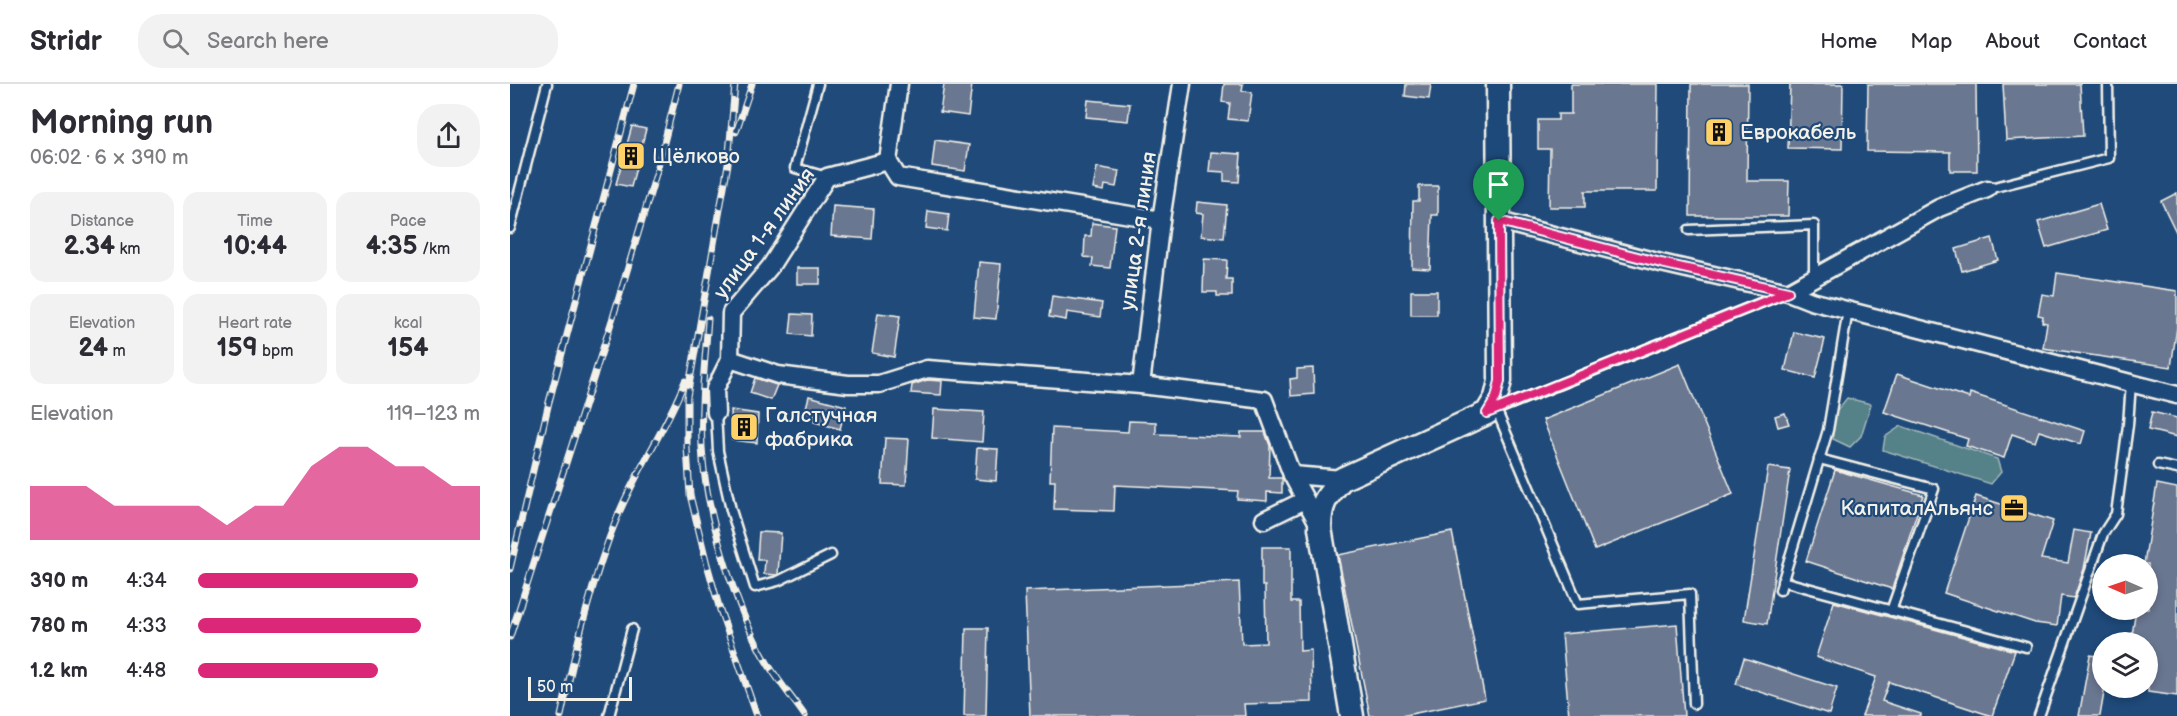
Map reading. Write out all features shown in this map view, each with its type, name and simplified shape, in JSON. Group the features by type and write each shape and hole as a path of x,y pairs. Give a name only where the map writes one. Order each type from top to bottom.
{"street":[{"path":"899,84 888,161 898,177 1161,220"},
{"name":"улица 2-я линия","path":"1141,385 1161,220 1182,84"},
{"path":"1352,716 1320,528 1320,510 1329,494 1342,479 1492,411 1500,381 1498,84"},
{"name":"улица 1-я линия","path":"730,359 731,313 770,267 827,177 888,161"},
{"path":"1788,292 1939,208 1987,189"},
{"path":"1499,221 1661,263 1788,292 1811,301 2177,395"},
{"path":"716,413 715,389 730,359 778,375 848,384 879,384 927,369 1141,385 1264,400 1292,475 1320,528"},
{"path":"1292,475 1342,479"},
{"path":"1264,520 1305,500"}],"lane":[{"path":"510,228 547,84"},
{"path":"818,84 795,168 827,177"},
{"path":"1987,189 2109,158 2108,84"},
{"path":"1689,230 1814,225 1814,278"},
{"path":"1694,704 1690,594 1578,604 1492,411 1788,292"},
{"path":"1848,310 1828,430 1781,585 1891,610 2026,647"},
{"path":"2039,716 2103,534 2116,514 2131,383"},
{"path":"716,413 718,451 730,510 755,587 778,581 831,555"},
{"path":"1819,459 1934,489 1891,610"},
{"path":"2158,465 2177,469"},
{"path":"609,716 632,629"}],"green space":[{"path":"1847,398 1871,404 1861,436 1850,447 1833,439 1832,417"},
{"path":"1901,426 1997,459 2001,472 1991,484 1883,450 1885,437"}],"building":[{"path":"944,84 972,84 968,116 940,112"},
{"path":"1224,84 1243,84 1242,91 1252,92 1248,121 1228,119 1230,103 1222,102"},
{"path":"1406,84 1431,84 1429,99 1405,96"},
{"path":"1571,84 1658,84 1657,191 1585,191 1585,207 1549,207 1550,149 1538,149 1538,120 1558,120 1558,114 1571,114"},
{"name":"Еврокабель","path":"1691,84 1748,84 1747,181 1789,181 1788,216 1690,216"},
{"path":"1790,84 1843,84 1842,149 1788,148"},
{"path":"1868,84 1976,84 1977,171 1950,171 1950,152 1867,151"},
{"path":"2003,84 2080,84 2083,136 2006,140"},
{"path":"1088,100 1130,104 1128,121 1086,117"},
{"name":"Щёлково","path":"632,126 646,129 631,187 616,184"},
{"path":"935,140 969,145 965,171 932,166"},
{"path":"1211,152 1241,154 1239,182 1224,181 1224,172 1209,171"},
{"path":"1097,167 1119,171 1116,187 1105,185 1104,191 1093,189"},
{"path":"1419,186 1438,186 1438,215 1432,215 1430,269 1412,268 1413,201 1419,201"},
{"path":"2177,193 2177,234 2161,201"},
{"path":"1197,202 1227,205 1224,238 1201,236 1203,214 1196,213"},
{"path":"2099,204 2107,230 2046,248 2038,222"},
{"path":"833,206 874,209 872,239 831,236"},
{"path":"928,211 949,214 947,231 926,228"},
{"path":"1092,223 1115,226 1110,268 1092,266 1093,258 1084,257 1085,236 1091,236"},
{"path":"1992,238 1998,260 1962,271 1956,249"},
{"path":"1204,259 1227,260 1226,279 1232,279 1232,296 1217,296 1217,292 1203,292"},
{"path":"979,262 1001,264 996,319 974,317"},
{"path":"797,268 820,268 820,284 797,284"},
{"path":"2057,273 2177,291 2177,327 2171,367 2043,348 2047,323 2042,322 2043,316 2038,315 2042,294 2054,296"},
{"path":"1411,291 1437,291 1437,315 1411,315"},
{"path":"1052,296 1102,303 1100,317 1067,312 1066,320 1049,317"},
{"path":"878,313 900,316 894,357 872,353"},
{"path":"792,314 812,315 811,336 790,334"},
{"path":"1794,332 1825,339 1815,378 1785,370"},
{"path":"1680,364 1733,494 1595,550 1543,420"},
{"path":"1313,368 1314,394 1291,396 1290,379 1297,378 1297,369"},
{"path":"1897,374 1969,398 1970,393 2085,431 2081,444 2039,431 2035,442 2012,434 2004,458 1966,446 1968,439 1884,412"},
{"path":"755,378 777,385 771,400 750,393"},
{"path":"927,380 942,381 941,395 911,393 912,385"},
{"path":"809,396 846,406 840,429 814,422 815,416 805,412"},
{"path":"934,409 984,412 982,442 932,438"},
{"name":"Галстучная фабрика","path":"731,410 758,414 757,443 732,440"},
{"path":"2152,412 2177,418 2177,437 2148,430"},
{"path":"1785,413 1789,424 1778,427 1775,416"},
{"path":"1129,421 1156,422 1156,434 1241,437 1241,432 1265,432 1270,446 1269,478 1282,478 1282,493 1267,492 1267,501 1237,499 1238,491 1115,485 1114,511 1054,509 1055,481 1050,481 1052,428 1128,432"},
{"path":"885,438 909,439 906,485 882,484"},
{"path":"977,448 998,449 996,481 975,479"},
{"path":"1768,467 1790,470 1767,624 1744,620"},
{"path":"1835,470 1923,495 1892,589 1806,561"},
{"path":"2157,484 2177,488 2177,696 2158,693 2158,632 2133,632 2134,620 2158,620 2158,554 2146,554"},
{"path":"1976,496 2053,521 2041,559 2068,563 2074,530 2091,533 2084,569 2074,598 2061,596 2057,626 2035,623 1944,593"},
{"path":"759,532 781,533 777,575 764,574 765,560 757,560"},
{"path":"1452,532 1485,699 1401,716 1370,716 1338,555"},
{"path":"1262,547 1291,547 1291,602 1299,602 1300,651 1311,650 1312,702 1244,704 1245,716 1030,716 1025,591 1239,582 1242,644 1266,643"},
{"path":"1834,602 2015,651 1992,716 1889,682 1882,701 1921,714 1921,716 1862,716 1876,677 1816,657"},
{"path":"1677,624 1684,716 1569,716 1562,634"},
{"path":"966,628 988,628 986,716 964,716"},
{"path":"2090,655 2092,655 2092,698 2103,698 2100,716 2079,716"},
{"path":"1744,658 1837,688 1829,714 1736,684"}],"railway":[{"path":"510,569 549,402 634,84"},
{"path":"510,637 614,314 656,174 679,84"},
{"path":"735,84 728,164 687,397 687,448 690,495 707,564 720,610 757,716"},
{"path":"736,132 752,84"},
{"path":"708,319 702,399 702,447 704,472 716,529 733,588 756,642 772,671 805,716"},
{"path":"561,716 586,613 609,538 627,496 670,415 685,381"}],"place":[{"name":"Еврокабель","path":"1719,132"},
{"name":"Щёлково","path":"631,156"},
{"name":"Галстучная фабрика","path":"744,427"},
{"name":"КапиталАльянс","path":"2014,508"}],"route":[{"path":"1499,221 1661,263 1788,292 1487,413 1496,398 1500,381 1499,221"}]}
